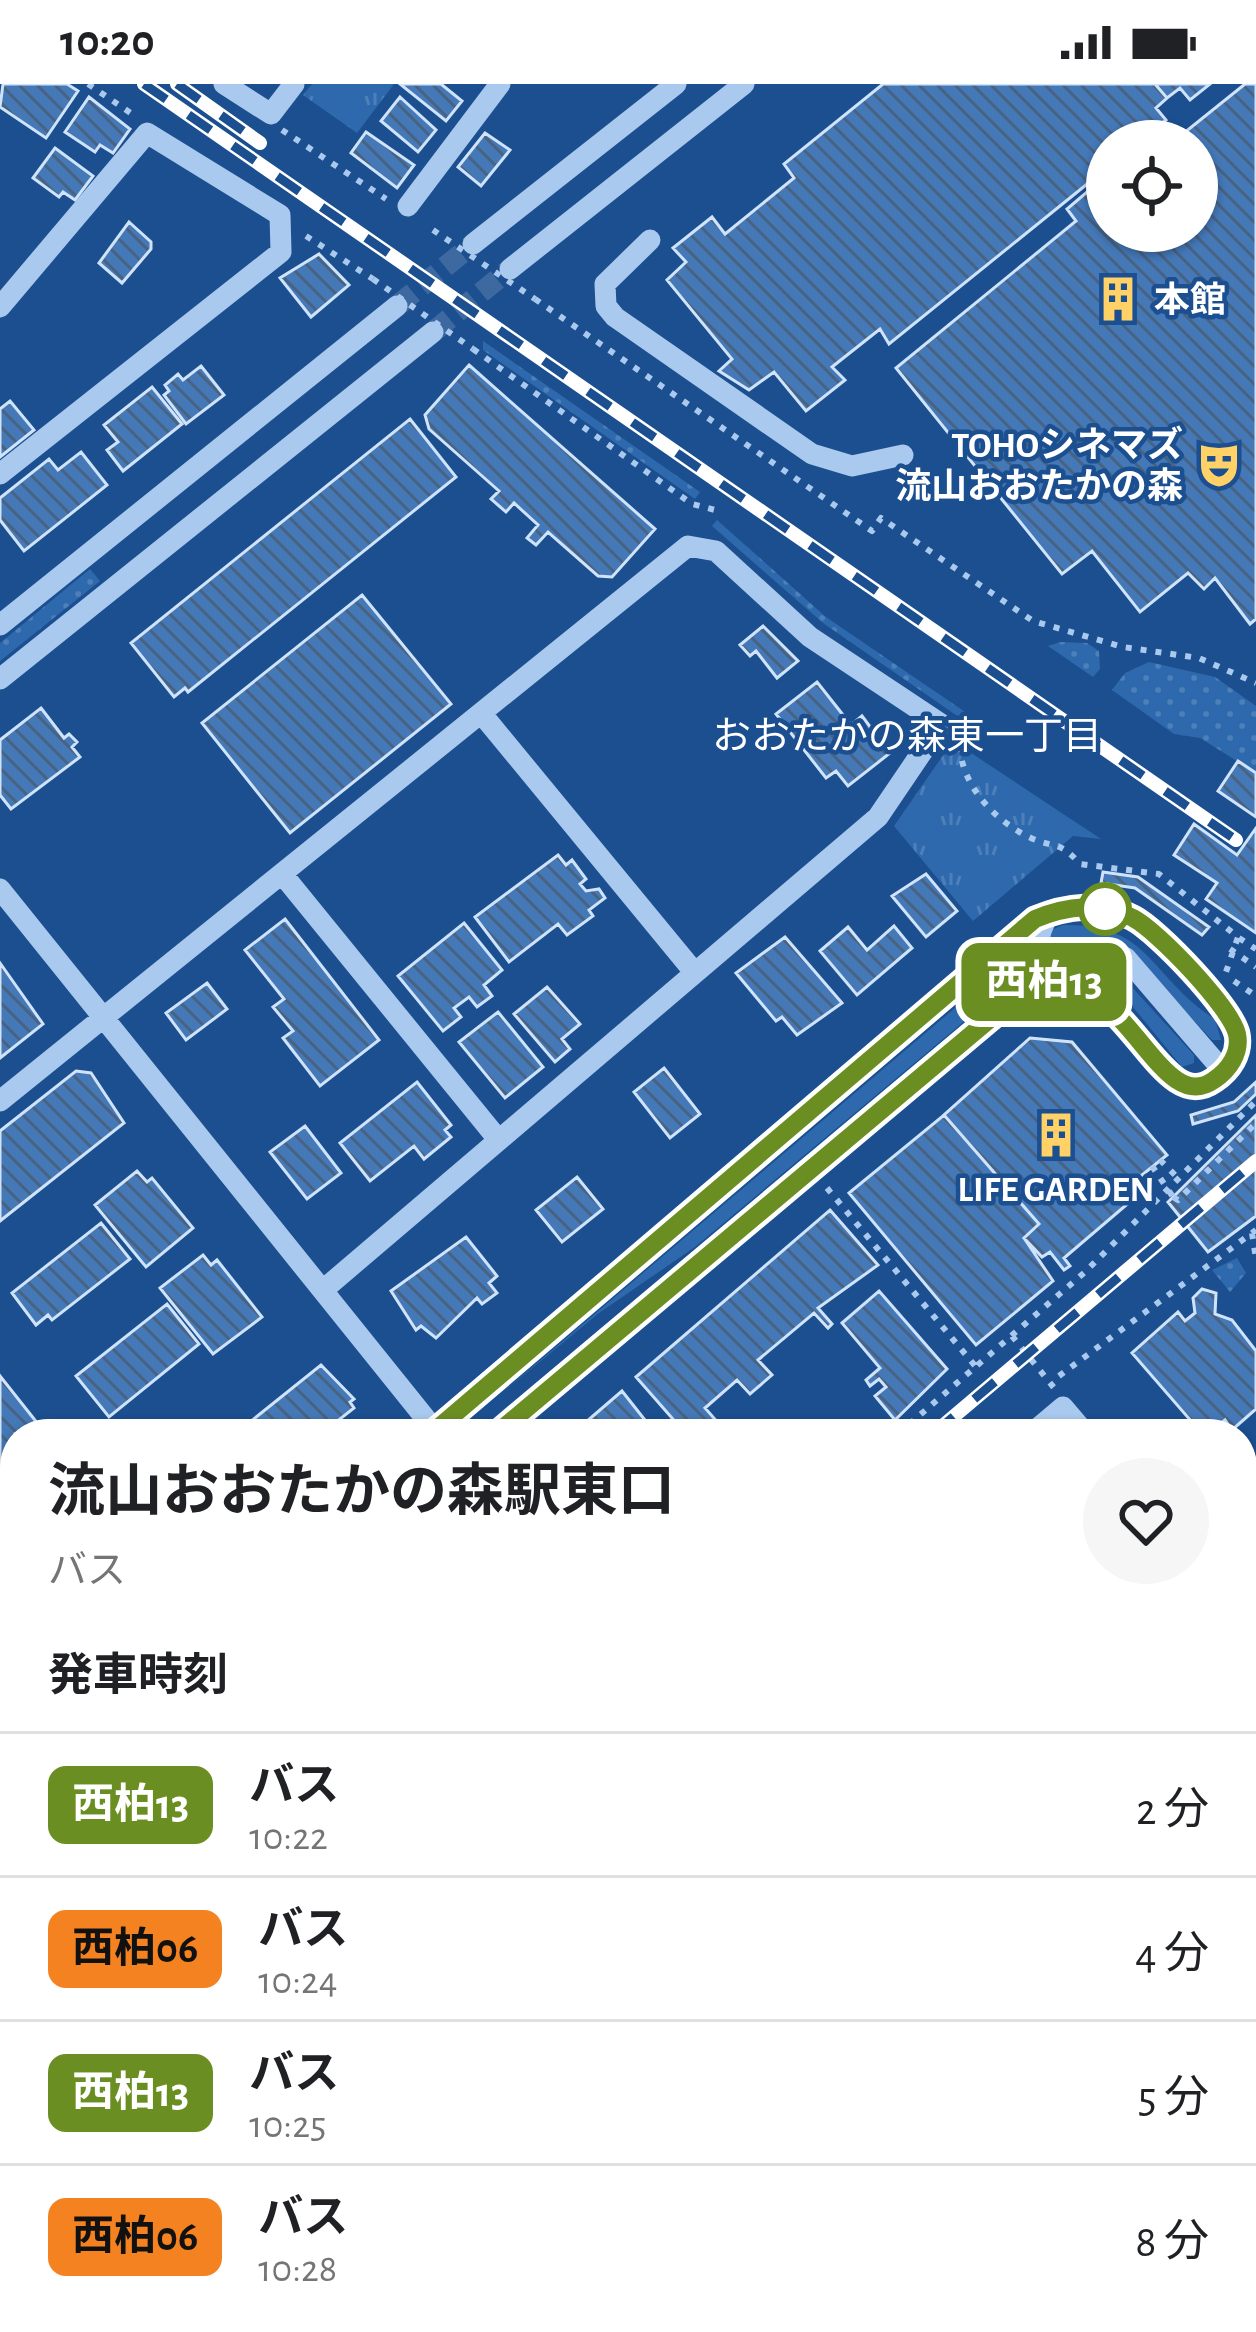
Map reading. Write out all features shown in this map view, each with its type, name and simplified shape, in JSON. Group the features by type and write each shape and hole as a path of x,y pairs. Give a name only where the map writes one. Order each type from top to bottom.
{"street":[{"path":"224,84 271,114 294,84"},
{"path":"408,206 500,84"},
{"path":"473,244 676,84"},
{"path":"510,269 744,84"},
{"path":"0,307 48,244 147,133 280,215 281,252 0,474"},
{"path":"650,240 605,284 606,305 615,316 812,454 852,466 903,455"},
{"path":"0,625 397,307"},
{"path":"0,679 433,332"},
{"path":"0,1101 283,875 352,831 481,713 688,546 716,551 810,638 940,724 878,817 323,1290"},
{"path":"481,713 513,769 695,973"},
{"path":"283,875 497,1138"},
{"path":"0,889 424,1419"},
{"path":"451,1419 1012,936 1050,913 1092,907 1136,919 1230,1017 1238,1040 1224,1072 1205,1085 1178,1083 1100,996 1067,982 1041,962 1036,941 1050,913"},
{"path":"514,1419 1012,997 1067,982 1086,956 1114,953 1126,958 1224,1072"},
{"path":"1049,1419 1064,1407 1074,1419"}],"path":[{"path":"88,84 140,119 147,133"},
{"path":"271,114 276,126 331,165 408,206"},
{"path":"433,230 872,531 881,518 1033,621 1123,647 1199,658 1256,683"},
{"path":"284,234 314,236 692,505 715,510"},
{"path":"960,746 959,763 968,787 1031,838 1063,844 1080,864 1159,874 1256,949"},
{"path":"1238,937 1230,949 1226,974 1256,996"},
{"path":"1230,949 1256,967"},
{"path":"915,1419 1012,1336 1256,1101"},
{"path":"1152,1166 1178,1200 1256,1123"},
{"path":"1160,1160 1178,1179"},
{"path":"827,1188 976,1367"},
{"path":"1254,1232 1256,1259"},
{"path":"1060,1376 1254,1232"},
{"path":"1012,1336 1051,1382"}],"green space":[{"path":"312,84 394,84 357,133 303,95"},
{"path":"483,341 700,492 695,499 483,350"},
{"path":"717,520 826,617 971,716 966,722 823,623 712,526"},
{"path":"90,569 100,581 0,661 0,643"},
{"path":"1087,643 1099,651 1100,669 1093,677 1048,646"},
{"path":"1149,662 1215,677 1256,706 1256,773 1200,738 1174,734 1112,690 1125,673"},
{"path":"953,741 1101,839 1073,836 973,921 894,826"},
{"path":"1063,925 1092,927 1133,943 1215,1019 1221,1040 1212,1040 1124,945 1102,940 1080,951 1073,963 1048,960 1049,931"},
{"path":"1022,951 1029,967 695,1247 599,1313 497,1397"},
{"path":"1097,963 1119,973 1194,1055 1194,1063 1182,1067 1115,985 1092,968"},
{"path":"1237,1258 1246,1273 1230,1292 1212,1270"}],"building":[{"path":"3,84 67,84 78,91 46,138 0,107"},
{"path":"400,84 441,84 462,101 446,121"},
{"path":"883,84 1155,84 1167,98 1156,108 1166,120 1086,120 1086,185 889,344 880,329 832,367 845,380 806,411 774,372 749,390 719,371 732,359 667,280 686,262 673,248 712,217 725,234 794,178 784,164"},
{"path":"1155,84 1210,84 1190,100 1180,88 1167,98"},
{"name":"本館","path":"1245,84 1256,84 1256,619 1250,624 1215,578 1204,589 1188,573 1140,612 1092,551 1062,574 896,368 1076,221 1067,209 1086,193 1086,252 1218,252 1218,120 1200,120"},
{"path":"89,97 130,129 113,153 100,145 95,152 65,132"},
{"path":"400,97 436,130 418,152 381,121"},
{"path":"366,132 414,165 397,188 351,153"},
{"path":"485,133 510,150 481,186 458,167"},
{"path":"55,148 93,176 75,200 63,192 59,197 33,178"},
{"path":"129,222 151,242 151,249 122,283 99,263"},
{"path":"319,254 349,285 311,317 280,278"},
{"path":"469,365 655,529 612,577 598,576 548,532 536,545 527,538 538,525 514,503 506,512 491,499 499,491 429,429 425,415"},
{"path":"201,366 224,395 186,424 164,395 169,391 165,385 178,374 183,380"},
{"path":"152,387 182,424 123,471 107,450 118,442 104,425"},
{"path":"10,401 34,430 0,457 0,409"},
{"path":"410,419 456,477 188,692 185,688 174,697 131,643"},
{"path":"81,452 107,485 24,551 0,520 0,498 49,459 58,470"},
{"path":"362,595 451,704 290,833 202,723"},
{"path":"763,626 798,661 777,678 756,651 750,656 740,645"},
{"path":"817,682 851,725 862,716 890,753 848,786 836,771 826,778 776,714"},
{"path":"41,708 64,738 69,734 77,742 72,747 80,757 11,809 0,795 0,740"},
{"path":"1238,761 1256,773 1256,817 1218,791"},
{"path":"1194,824 1237,855 1256,828 1256,933 1206,899 1217,883 1174,855"},
{"path":"558,855 566,865 572,860 586,879 580,884 586,891 599,889 605,898 589,910 593,916 567,935 558,924 509,962 475,917"},
{"path":"1103,872 1138,877 1209,927 1202,935 1135,888 1101,883"},
{"path":"926,874 957,911 926,937 892,896"},
{"path":"285,919 379,1040 320,1086 283,1038 293,1031 273,1007 284,999 245,950"},
{"path":"464,923 502,970 484,985 492,996 477,1007 469,997 454,1008 461,1017 443,1031 398,976"},
{"path":"894,926 912,948 857,995 820,951 848,927 867,950"},
{"path":"785,937 842,1003 797,1035 782,1017 776,1021 736,973"},
{"path":"0,963 43,1024 0,1058"},
{"path":"207,983 227,1009 186,1040 166,1013"},
{"path":"547,987 580,1024 562,1039 570,1049 555,1062 514,1014"},
{"path":"498,1012 543,1067 505,1098 459,1042"},
{"name":"LIFE GARDEN","path":"1030,1038 1072,1042 1167,1155 1137,1179 1145,1189 1064,1258 1070,1266 1064,1270 1050,1252 1042,1257 1024,1238 1039,1224 944,1115"},
{"path":"664,1068 700,1114 670,1138 634,1092"},
{"path":"76,1071 91,1073 124,1123 0,1221 0,1131"},
{"path":"417,1082 451,1125 445,1130 451,1137 424,1159 414,1146 370,1181 340,1143"},
{"path":"1256,1082 1256,1094 1238,1111 1193,1124 1191,1115 1234,1102"},
{"path":"944,1115 1039,1224 1024,1238 1053,1281 976,1345 849,1193"},
{"path":"1256,1115 1256,1216 1208,1252 1168,1202"},
{"path":"305,1126 341,1173 307,1199 270,1152"},
{"path":"137,1171 147,1182 152,1178 193,1228 146,1267 95,1205"},
{"path":"577,1177 603,1209 562,1242 536,1210"},
{"path":"830,1210 878,1265 818,1308 832,1324 828,1328 814,1313 758,1360 772,1375 750,1394 737,1380 705,1408 715,1419 673,1419 636,1377"},
{"path":"101,1223 130,1259 52,1320 48,1315 36,1325 12,1293"},
{"path":"466,1237 497,1276 489,1283 497,1293 482,1304 477,1298 436,1338 421,1326 416,1330 391,1291"},
{"path":"203,1255 211,1265 217,1260 262,1317 213,1354 160,1288"},
{"path":"1202,1289 1216,1293 1215,1314 1232,1320 1256,1351 1256,1409 1245,1419 1189,1419 1132,1353 1178,1312 1185,1321 1195,1313 1193,1298"},
{"path":"879,1291 947,1369 894,1419 875,1396 886,1387 879,1379 870,1386 866,1380 880,1368 842,1323"},
{"path":"167,1304 199,1344 109,1417 76,1376"},
{"path":"321,1365 354,1399 350,1402 354,1408 340,1419 254,1419"},
{"path":"0,1376 34,1419 0,1419"},
{"path":"622,1391 644,1419 589,1419"}],"tunnel":[{"path":"397,306 473,244"},
{"path":"433,332 510,269"}],"railway":[{"path":"144,84 1236,840"},
{"path":"177,84 260,143"},
{"path":"951,1419 1256,1161"}],"bus line":[{"name":"西柏13","path":"449,1419 1035,919 1073,907 1092,907 1136,919 1172,951 1230,1017 1238,1040 1232,1062 1216,1079 1192,1086 1168,1074 1100,996 1087,988 1059,981 1028,987 514,1419"}],"place":[{"name":"本館","path":"1118,299"},
{"name":"TOHOシネマズ 流山おおたかの森","path":"1219,465"},
{"name":"LIFE GARDEN","path":"1056,1135"}],"district":[{"name":"おおたかの森東一丁目","path":"907,735"}]}
